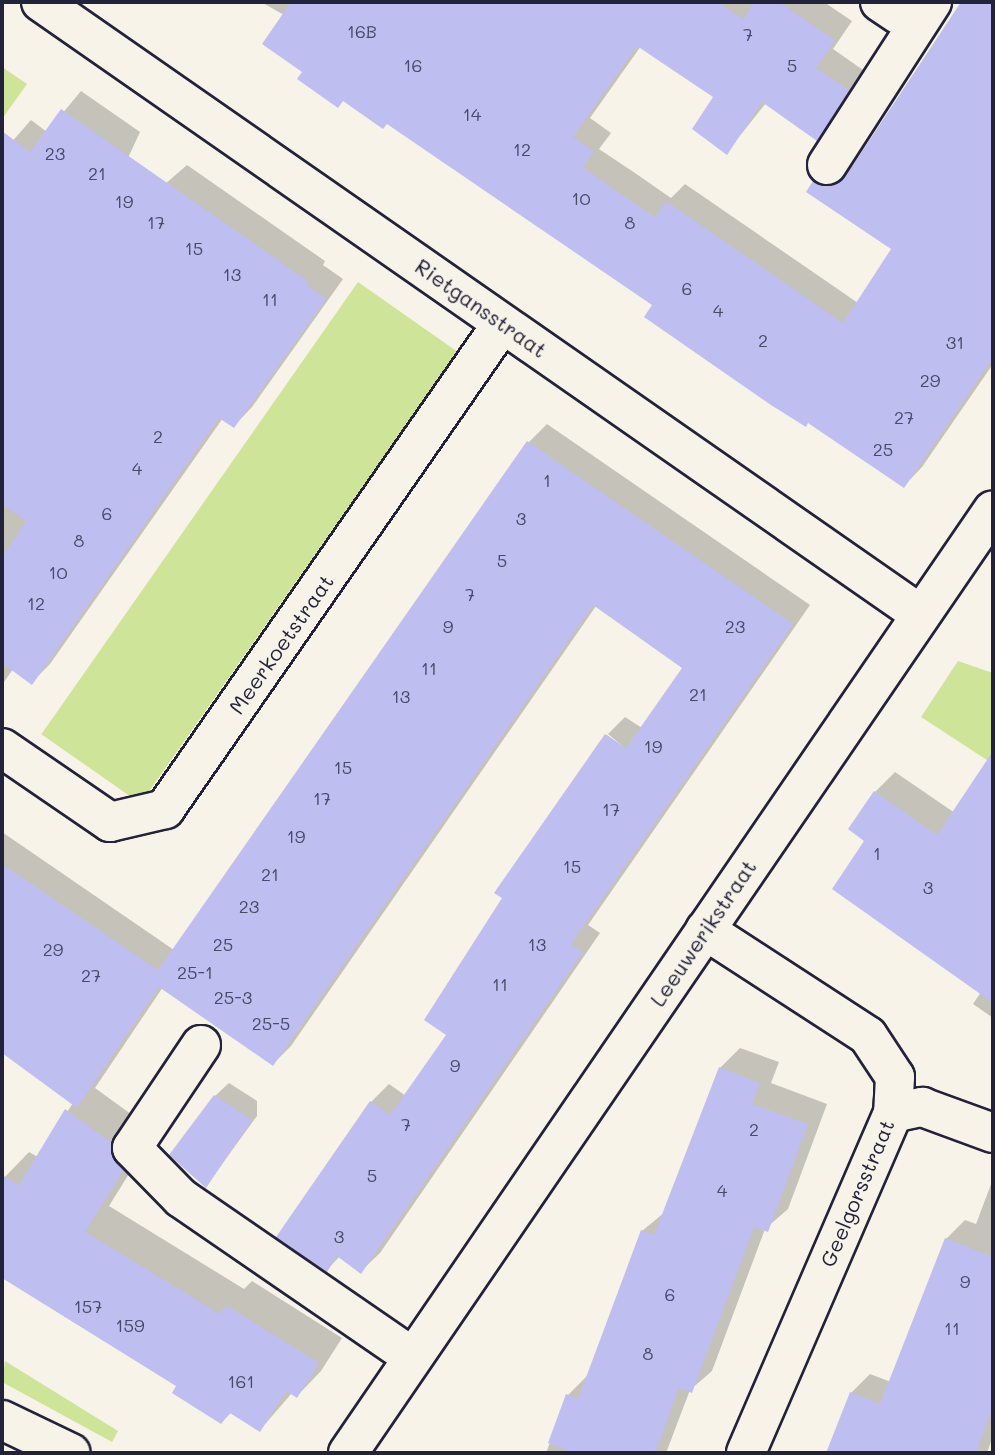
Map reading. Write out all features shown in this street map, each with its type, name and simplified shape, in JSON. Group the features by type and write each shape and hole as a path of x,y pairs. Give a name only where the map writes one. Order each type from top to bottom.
{"street":[{"name":"Rietgansstraat","path":"41,2 920,614"},
{"path":"827,165 903,6"},
{"name":"Meerkoetstraat","path":"2,748 110,822 165,809 502,324"},
{"name":"Leeuwerikstraat","path":"348,1453 993,510"},
{"name":"Geelgorsstraat","path":"705,930 868,1036 895,1077 893,1113 746,1453"},
{"path":"201,1045 132,1149 181,1198 412,1357"},
{"path":"893,1113 922,1107 993,1133"},
{"path":"8,1424 51,1453"},
{"path":"8,1424 71,1453"}],"green space":[{"path":"2,67 27,84 2,119"},
{"path":"358,282 457,351 141,804 41,734"},
{"path":"958,661 993,673 993,764 921,717"},
{"path":"5,1361 118,1431 112,1442 2,1382"}],"building":[{"path":"291,2 718,2 743,19 754,2 779,2 835,40 816,68 849,90 817,141 762,102 727,155 692,129 713,97 637,46 573,137 594,151 583,167 616,191 655,217 666,201 843,323 891,249 806,192 813,181 827,187 845,177 961,2 993,2 993,358 904,488 808,423 806,427 771,405 644,317 652,305 387,124 383,129 343,101 338,108 297,79 302,72 262,44"},
{"path":"61,109 308,281 306,284 326,299 234,428 219,418 32,685 2,663 2,557 26,521 2,504 2,131 30,152"},
{"path":"527,441 793,624 571,944 583,952 361,1274 337,1256 327,1272 276,1237 370,1101 390,1115 446,1035 424,1020 502,898 494,893 605,734 626,748 682,668 593,605 273,1066 159,987 77,1108 2,1053 2,864 158,970"},
{"path":"993,751 993,1003 832,889 864,841 848,829 874,791 937,835"},
{"path":"719,1067 760,1083 752,1104 808,1124 768,1232 754,1227 692,1393 679,1388 655,1453 574,1453 548,1443 566,1394 578,1399 641,1230 654,1235"},
{"path":"214,1095 252,1120 206,1188 169,1155"},
{"path":"65,1109 111,1142 111,1155 123,1171 85,1232 220,1314 226,1305 319,1363 297,1398 286,1391 260,1432 230,1413 221,1424 172,1393 176,1386 2,1278 2,1175 19,1185"},
{"path":"945,1238 993,1257 993,1407 976,1453 826,1453 850,1392 880,1404"}]}
